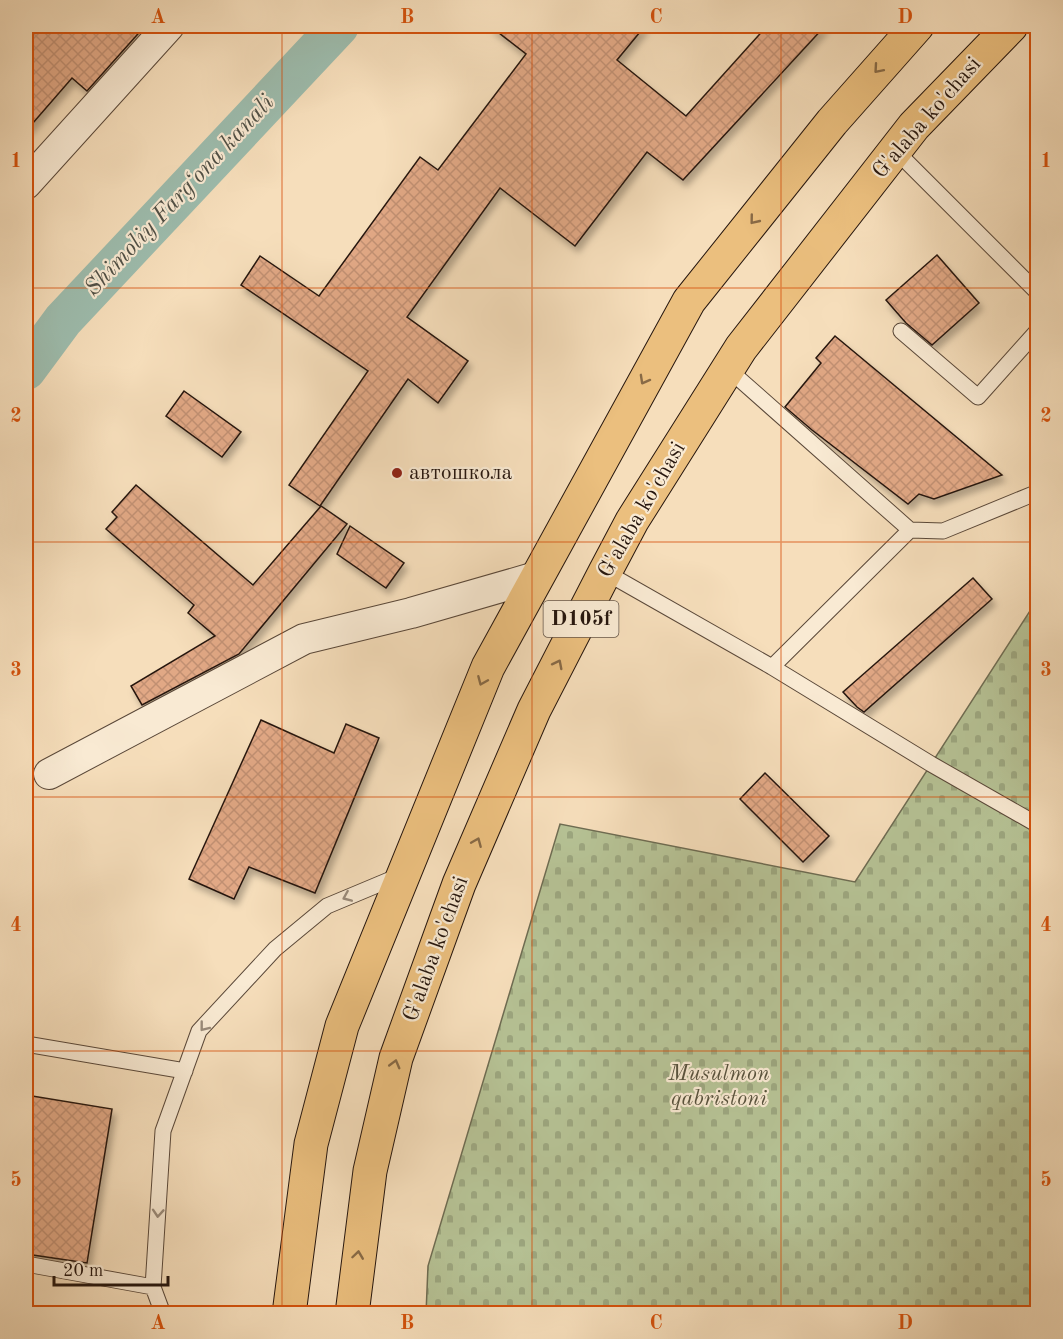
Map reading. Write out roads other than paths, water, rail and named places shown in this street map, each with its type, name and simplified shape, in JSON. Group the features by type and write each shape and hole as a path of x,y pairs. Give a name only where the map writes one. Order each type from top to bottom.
{"main road":[{"name":"D105f","path":"289,1314 311,1144 342,1026 401,875 488,667 689,301 832,122 917,26"},
{"name":"G'alaba ko'chasi","path":"352,1314 370,1171 396,1058 464,873 534,710 632,521 741,348 914,126 1011,26"}],"street":[{"path":"26,184 169,26"},
{"path":"49,774 304,639 411,613 536,577"}],"lane":[{"path":"895,150 1038,293"},
{"path":"902,332 978,397 1038,330"},
{"path":"728,369 910,530 943,531 1038,492"},
{"path":"772,666 910,530"},
{"path":"605,572 772,666 931,764 1038,825"},
{"path":"163,1314 153,1287 163,1131 199,1031 275,949 327,906 401,875"},
{"path":"26,1044 184,1071"},
{"path":"26,1264 153,1287"}],"waterway":[{"name":"Shimoliy Fargʻona kanali","path":"26,370 63,320 339,26"}],"place":[{"name":"автошкола","path":"397,473"}],"park label":[{"name":"Musulmon qabristoni","path":"719,1086"}]}
